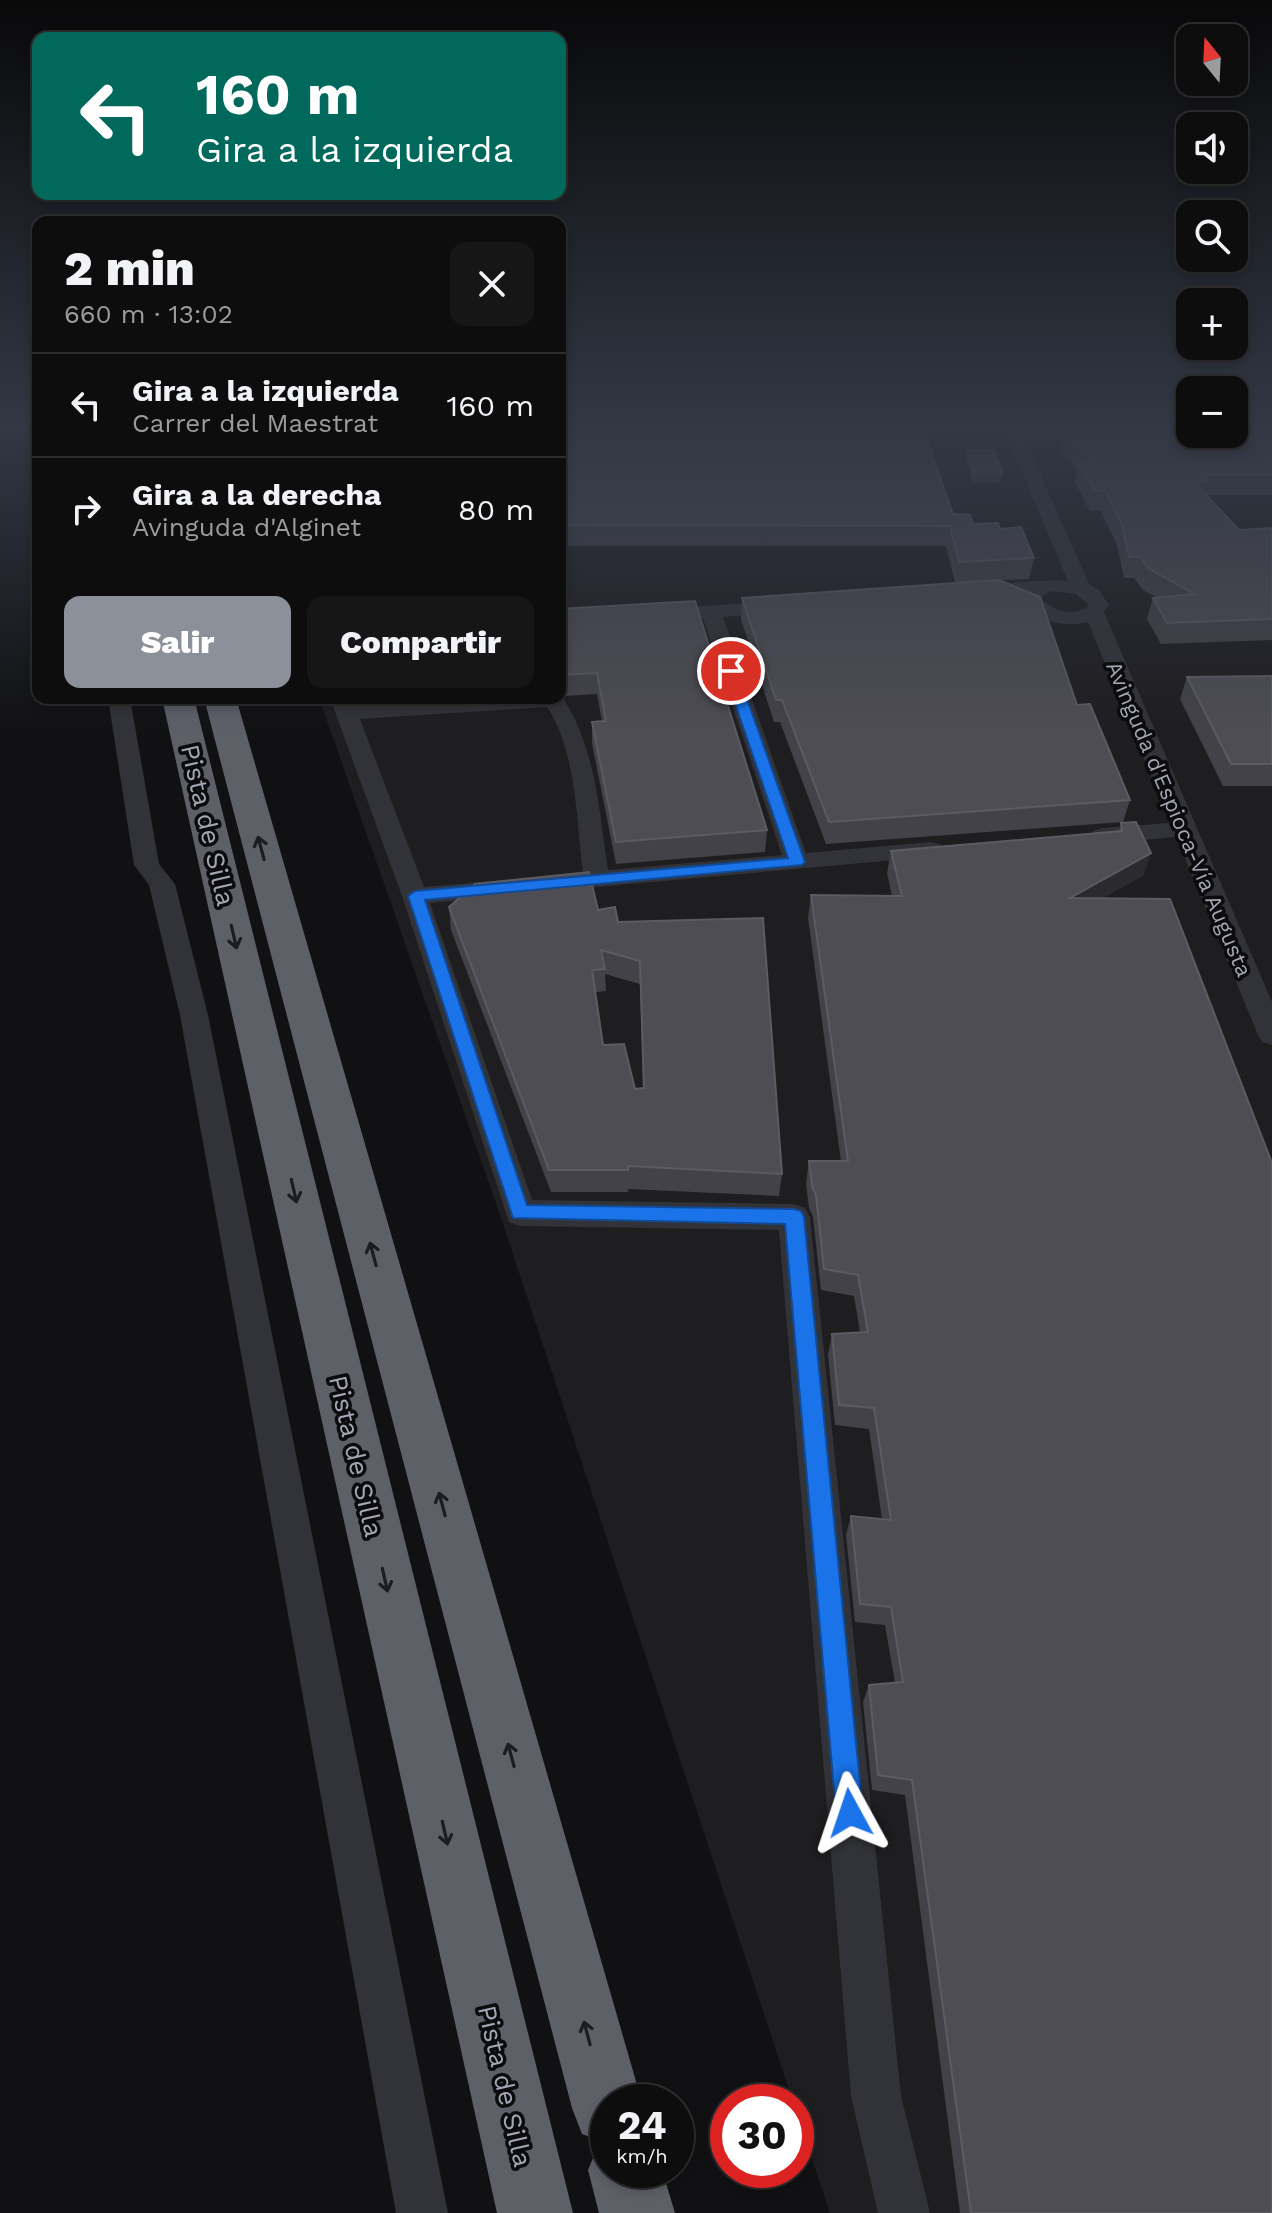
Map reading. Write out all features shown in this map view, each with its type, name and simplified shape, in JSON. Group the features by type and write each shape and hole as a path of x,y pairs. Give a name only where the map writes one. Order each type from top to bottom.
{"highway":[{"name":"Pista de Silla","path":"211,704 535,2213"},
{"name":"Pista de Silla","path":"212,704 601,2084"},
{"path":"630,2188 637,2213"}],"street":[{"path":"1055,528 1081,588 1045,586 967,595 1065,618 1105,647"},
{"path":"1040,610 1034,605 1031,595 1071,566"},
{"name":"Avinguda d'Espioca-Vía Augusta","path":"1081,588 1098,599 1099,605 1094,613 1105,647 1272,1035"},
{"path":"636,617 804,606"},
{"path":"711,612 797,862"},
{"path":"1065,618 1094,613"},
{"path":"120,704 147,865 162,884 194,1015 422,2213"},
{"path":"413,704 343,706 415,896 520,1213 794,1217 876,2096 904,2213"},
{"path":"555,704 572,732 597,879"},
{"path":"1080,838 1184,829"},
{"path":"415,896 954,848"}],"shaded area":[{"path":"566,528 1272,528 1272,2213 830,2213 814,2165 814,2084 787,2084 499,1212 321,704 566,704"}],"building":[{"path":"951,528 1022,528 1034,558 959,562"},
{"path":"1123,528 1272,528 1272,619 1167,623 1153,598 1195,594 1149,569 1140,557 1129,557"},
{"path":"999,580 1040,597 1077,705 1090,704 1130,800 829,822 782,700 776,700 742,598"},
{"path":"695,601 767,830 616,842 592,722 606,721 597,673 566,675 566,609"},
{"path":"1272,676 1272,764 1231,764 1187,677"},
{"path":"1136,822 1151,853 1070,898 1170,899 1272,1163 1272,2213 971,2213 912,1780 878,1775 869,1685 903,1682 891,1607 860,1604 851,1516 891,1520 874,1408 839,1405 832,1334 868,1332 858,1275 824,1269 816,1195 812,1186 809,1161 848,1161 811,895 902,896 891,851 1122,831 1121,823"},
{"path":"589,872 598,910 615,907 618,922 763,918 782,1174 628,1166 628,1170 549,1170 449,907 475,884","holes":["601,950 640,961 644,1088 635,1089 624,1044 603,1045 592,970 605,969"]}],"route":[{"path":"731,671 797,862 415,896 520,1213 794,1217 850,1813"}]}
